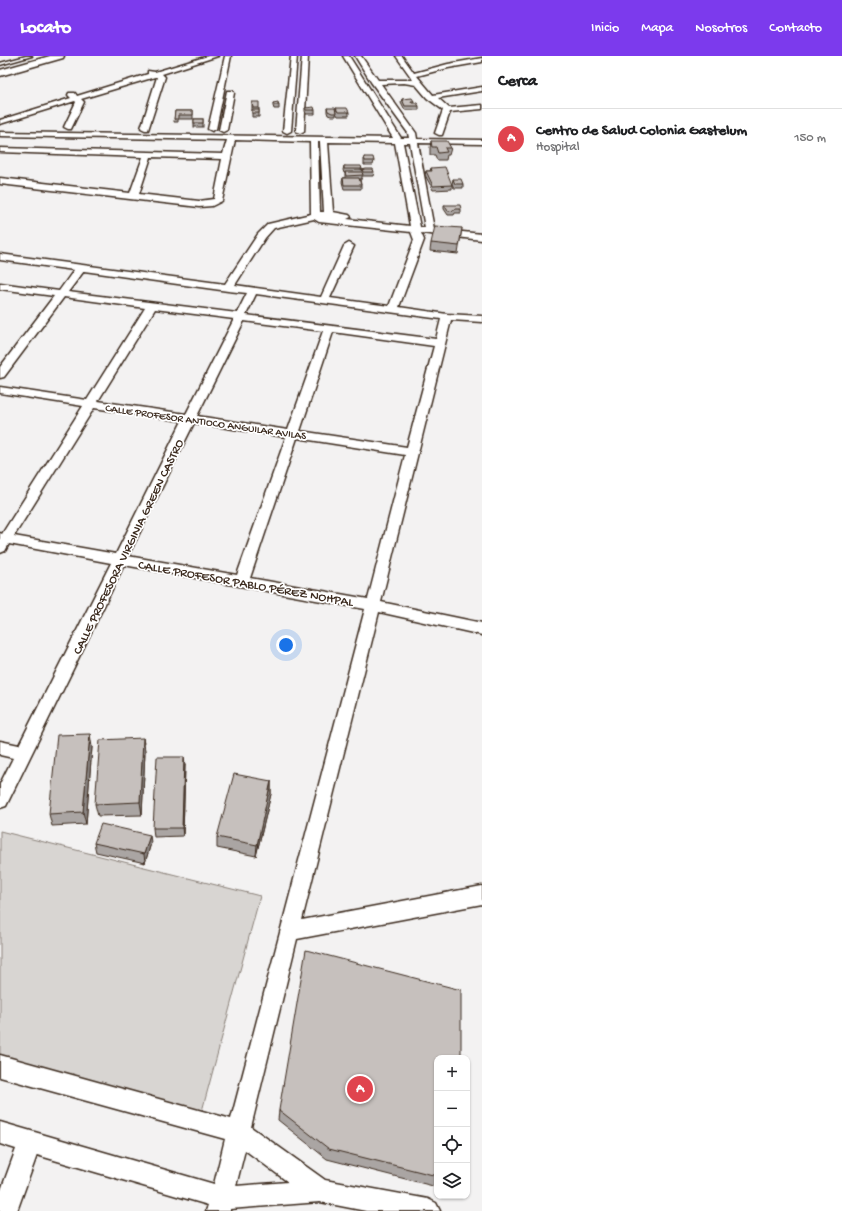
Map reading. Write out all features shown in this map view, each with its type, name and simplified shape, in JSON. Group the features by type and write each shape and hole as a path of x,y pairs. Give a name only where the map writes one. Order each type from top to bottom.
{"street":[{"path":"0,73 60,56"},
{"path":"150,76 201,56"},
{"path":"0,122 215,56"},
{"path":"212,129 228,56"},
{"path":"287,131 294,56"},
{"path":"300,131 305,56"},
{"path":"346,56 399,141 415,227 419,240 393,310"},
{"path":"358,56 413,137 430,228"},
{"path":"399,56 419,83 432,97 445,106 447,110"},
{"path":"413,75 448,66 482,60"},
{"path":"145,128 161,78 150,76"},
{"path":"375,82 404,81 419,83"},
{"path":"223,130 232,85"},
{"path":"432,97 482,89"},
{"path":"0,117 69,100 80,102 68,127"},
{"path":"447,110 482,107"},
{"path":"439,133 447,110"},
{"path":"0,126 394,132 413,137 482,142"},
{"path":"0,134 399,141 439,133 482,134"},
{"path":"0,139 15,134"},
{"path":"0,181 199,204 212,204 218,201 231,138"},
{"path":"314,139 316,217"},
{"path":"324,140 329,213"},
{"path":"0,150 227,157"},
{"path":"134,196 148,154"},
{"path":"228,288 261,236 271,226 329,213 338,216 415,227"},
{"path":"316,217 324,220 482,232"},
{"path":"430,228 482,237"},
{"path":"324,301 349,246"},
{"path":"0,257 447,318 482,319"},
{"path":"0,375 81,268"},
{"path":"0,286 440,343"},
{"name":"CALLE PROFESORA VIRGINIA GREEN CASTRO","path":"0,801 253,291"},
{"path":"2,542 91,404 152,305"},
{"path":"220,1205 447,318"},
{"path":"242,581 329,328"},
{"name":"CALLE PROFESOR ANTIOCO ANGUILAR AVILAS","path":"0,390 413,452"},
{"name":"CALLE PROFESOR PABLO PÉREZ NOHPAL","path":"2,542 120,559 242,581 374,605 482,629"},
{"path":"0,748 23,753"},
{"path":"290,931 482,895"},
{"path":"0,1066 239,1132 320,1191"},
{"path":"0,1133 220,1205 320,1191 428,1211"},
{"path":"5,1211 30,1142"}],"lane":[{"path":"0,64 30,56"}],"shaded area":[{"path":"0,831 260,896 202,1111 0,1055"}],"building":[{"path":"412,98 414,101 411,101 412,103 417,103 419,106 405,106 402,99"},
{"path":"252,102 259,102 259,108 253,108"},
{"path":"278,102 279,105 274,105 273,103"},
{"path":"314,107 315,110 306,110 305,108"},
{"path":"327,108 335,108 336,113 328,111"},
{"path":"336,108 347,108 349,112 338,112"},
{"path":"252,110 259,110 259,113 252,113"},
{"path":"175,111 193,111 193,115 178,115 178,119 174,119"},
{"path":"194,119 203,119 203,123 194,123"},
{"path":"431,141 447,141 451,148 445,148 447,152 438,153 436,147 432,147"},
{"path":"364,157 373,157 374,161 365,161"},
{"path":"344,166 361,166 362,169 344,169"},
{"path":"445,167 452,185 433,186 426,171 432,171 431,168"},
{"path":"373,169 374,172 363,172 362,170"},
{"path":"345,172 362,172 363,175 346,176"},
{"path":"343,178 359,178 361,185 344,185"},
{"path":"453,179 461,179 463,184 455,184"},
{"path":"444,205 460,205 461,209 448,211"},
{"path":"435,226 462,228 459,246 431,243"},
{"path":"90,734 83,812 49,814 57,735"},
{"path":"143,738 140,802 95,804 100,740"},
{"path":"157,757 184,757 182,828 153,828"},
{"path":"234,774 271,781 257,845 217,837"},
{"path":"101,824 150,835 144,854 94,843"},
{"path":"306,950 461,990 461,1055 434,1055 434,1175 329,1149 279,1110"}],"place":[{"name":"Centro de Salud Colonia Gastelum","path":"360,1089"}]}
